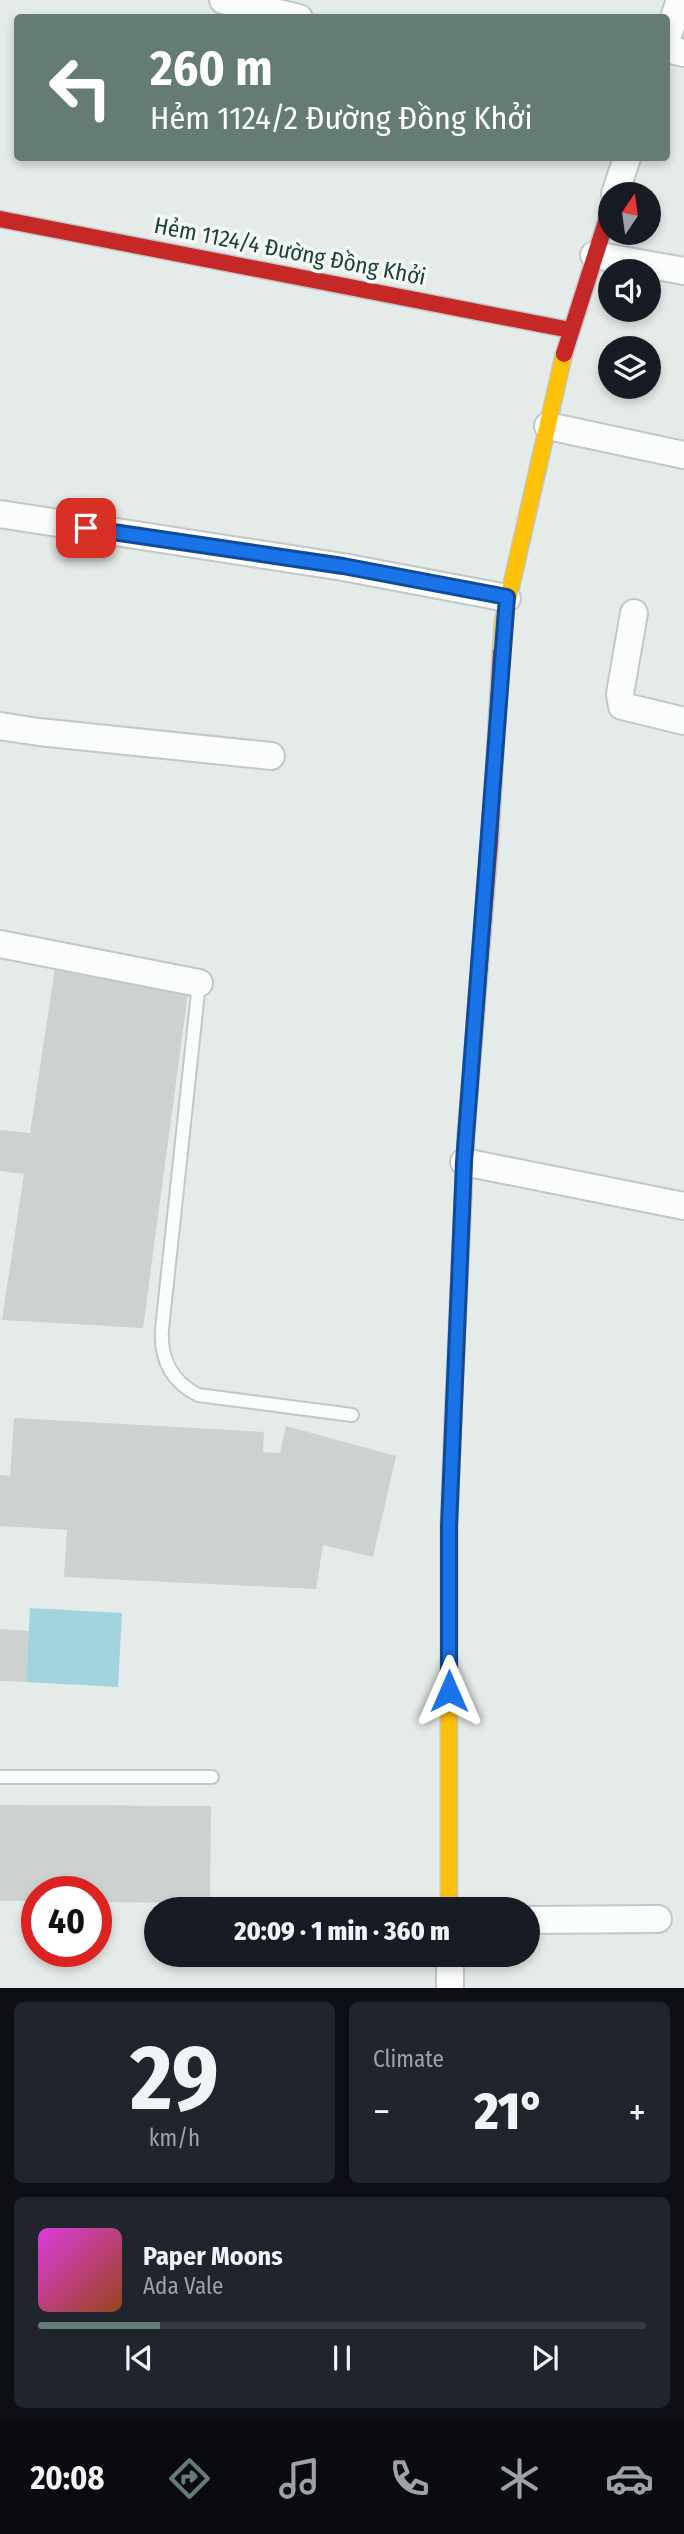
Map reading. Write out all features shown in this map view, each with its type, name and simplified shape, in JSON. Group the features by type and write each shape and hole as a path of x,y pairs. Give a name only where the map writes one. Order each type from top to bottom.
{"street":[{"path":"223,0 282,14"},
{"path":"670,29 680,0"},
{"path":"619,182 626,161"},
{"name":"Hẻm 1124/4 Đường Đồng Khởi","path":"0,219 570,330"},
{"path":"449,1897 449,1527 464,1162 507,597 570,330 598,243"},
{"path":"594,255 684,271"},
{"path":"548,426 684,456"},
{"path":"0,514 343,566 507,597"},
{"path":"634,613 620,694 622,706 684,721"},
{"path":"0,726 38,733 271,756"},
{"path":"0,944 199,983"},
{"path":"464,1162 684,1206"},
{"path":"540,1920 658,1919"},
{"path":"450,1967 450,1988"}],"lane":[{"path":"199,983 162,1329 164,1359 177,1382 198,1395 352,1415"},
{"path":"0,1776 212,1777"}],"water":[{"path":"30,1608 122,1613 118,1687 26,1682"}],"building":[{"path":"55,968 188,993 143,1328 2,1320 24,1174 0,1171 0,1130 30,1133"},
{"path":"14,1418 264,1432 263,1452 280,1453 286,1426 396,1456 373,1557 323,1545 316,1589 64,1577 67,1530 0,1526 0,1475 10,1476"},
{"path":"0,1629 29,1631 26,1682 0,1681"},
{"path":"0,1805 211,1806 210,1897 144,1897 144,1902 112,1902 112,1876 21,1876 21,1901 0,1901"}],"traffic: fast":[{"path":"453,1418 466,1134"}],"traffic: slow":[{"path":"501,652 503,622 564,354"},
{"path":"449,1897 449,1527 453,1418"}],"traffic: jam":[{"path":"0,219 570,330"},
{"path":"564,354 599,245"},
{"path":"466,1134 490,841 501,652"}],"route":[{"path":"86,528 343,566 507,597 464,1162 449,1527 449,1691"}]}
